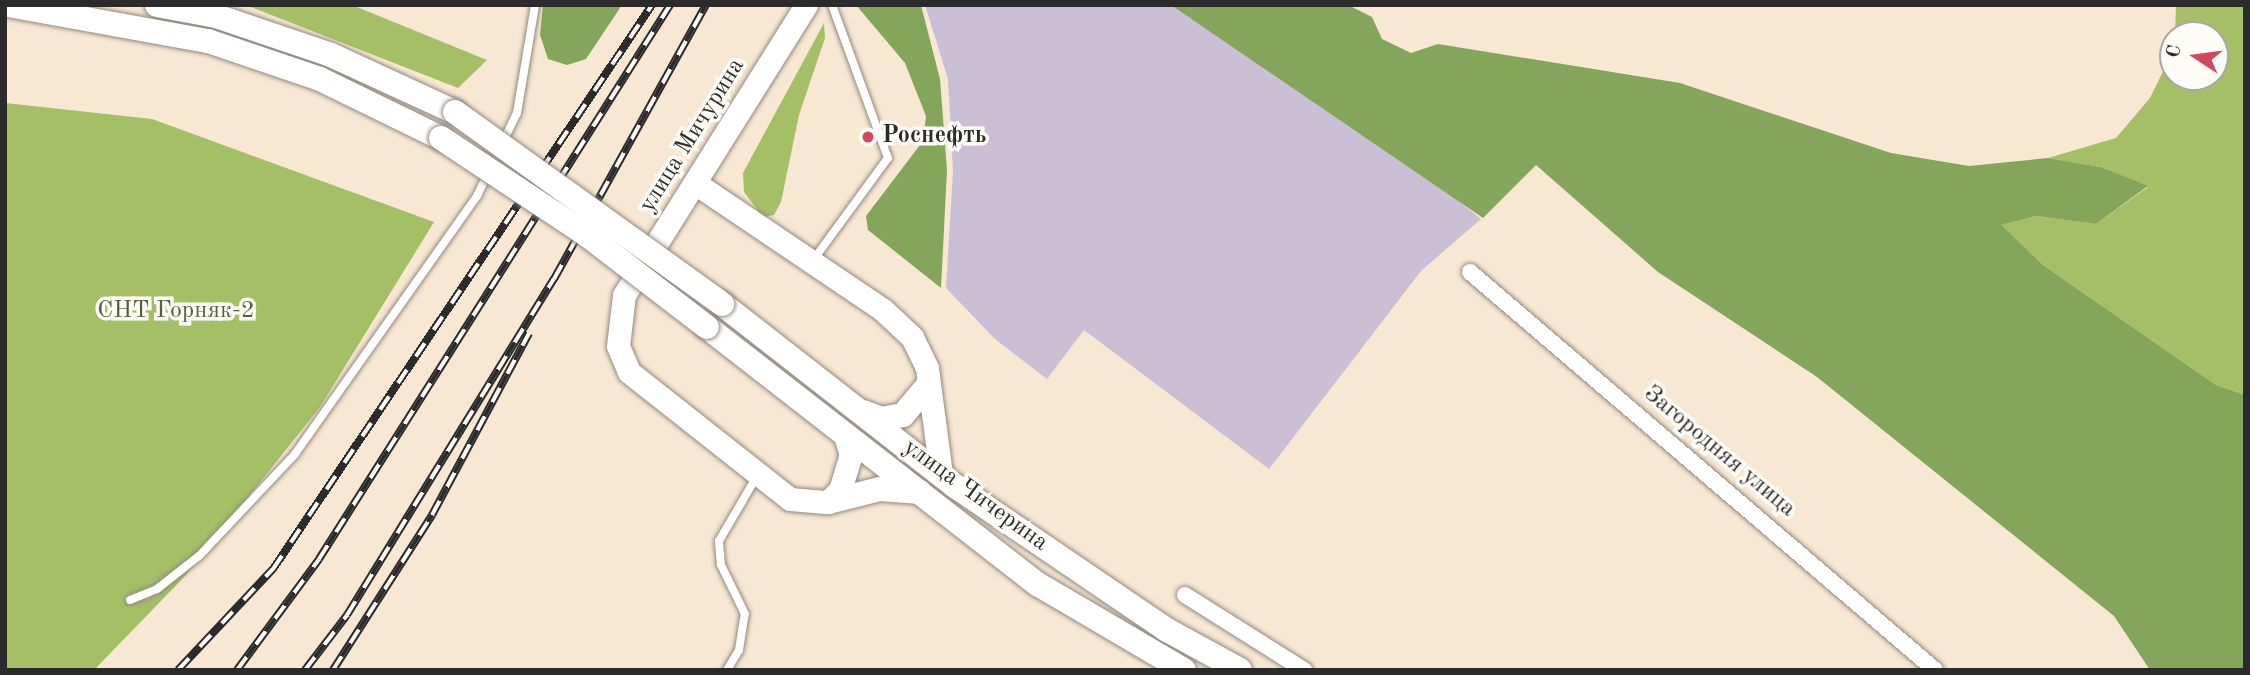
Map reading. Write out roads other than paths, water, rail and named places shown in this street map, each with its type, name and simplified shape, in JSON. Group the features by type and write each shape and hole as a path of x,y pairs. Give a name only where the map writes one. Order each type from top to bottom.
{"main road":[{"name":"улица Чичерина","path":"9,5 208,41 320,79 441,138 587,235 1048,592 1184,670"},
{"name":"улица Чичерина","path":"157,5 216,16 331,55 455,112 722,304 941,475 1167,630 1240,670"},
{"name":"улица Мичурина","path":"757,476 629,372 618,346 624,295 806,5"},
{"path":"695,183 812,261 912,337 928,385 941,475"},
{"path":"859,410 881,419 903,415 928,385"},
{"path":"828,502 849,474 845,435"},
{"path":"757,476 790,499 828,502 880,489 920,492"}],"street":[{"name":"Загородняя улица","path":"1470,272 1935,670"},
{"path":"1185,595 1304,670"}],"lane":[{"path":"130,600 157,589 199,556 295,454 477,196 517,113 535,5"},
{"path":"812,261 888,158 832,5"},
{"path":"727,670 739,650 745,614 721,565 719,541 757,476"}],"railway":[{"path":"178,670 273,569 652,5"},
{"path":"237,670 319,559 670,5"},
{"path":"305,670 347,615 554,279 706,5"},
{"path":"333,670 432,515 529,333"}],"place":[{"name":"Роснефть","path":"868,137"}],"park label":[{"name":"СНТ Горняк-2","path":"176,312"}]}
